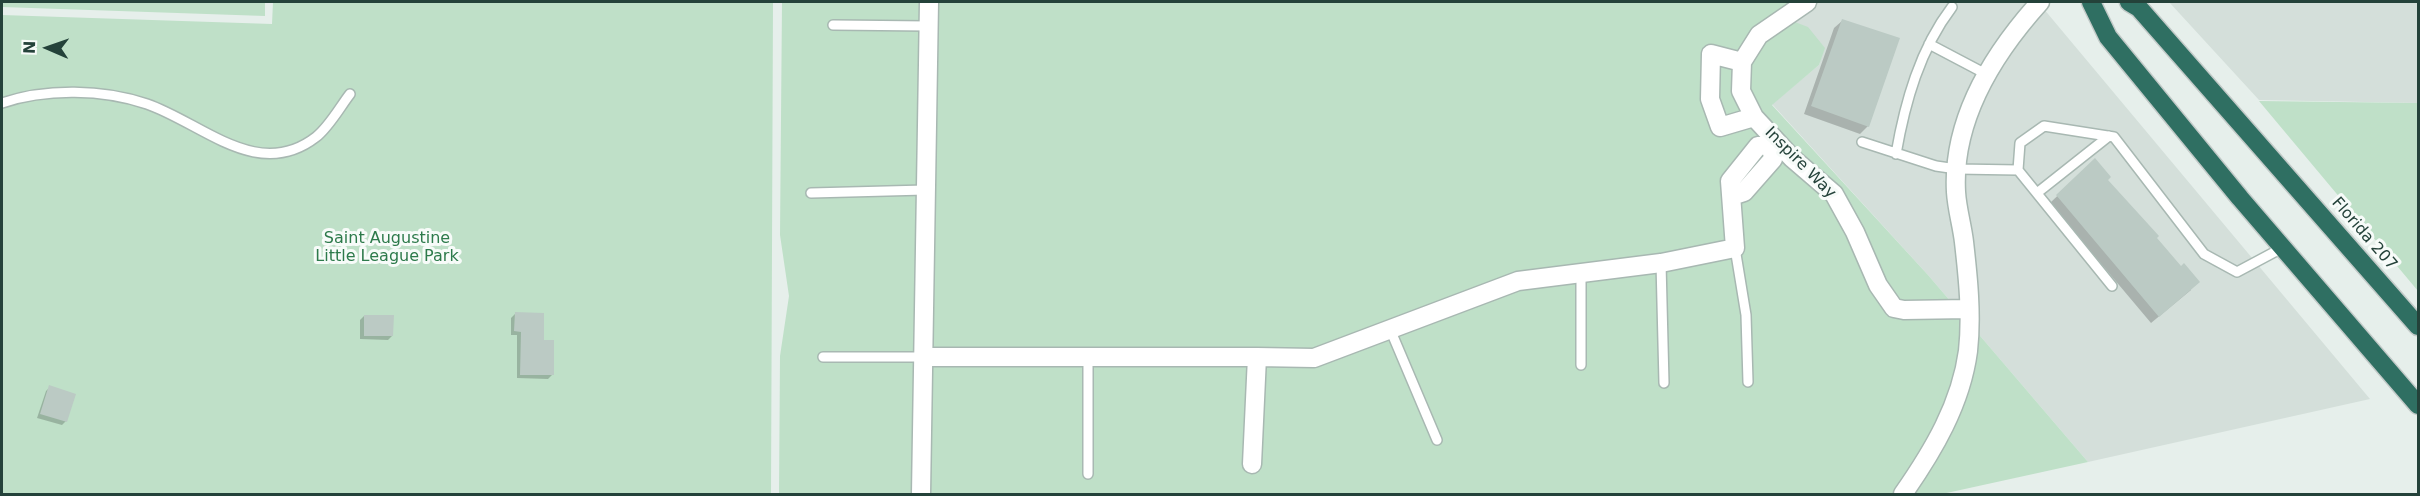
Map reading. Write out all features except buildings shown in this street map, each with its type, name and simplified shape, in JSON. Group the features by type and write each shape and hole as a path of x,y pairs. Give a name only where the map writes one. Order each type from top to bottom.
{"highway":[{"path":"2091,2 2108,37 2282,248 2418,405"},
{"name":"Florida 207","path":"2129,2 2139,8 2418,327"}],"street":[{"path":"921,495 928,2"},
{"path":"1755,117 1720,127 1710,99 1711,54 1742,62 1759,35 1807,2"},
{"path":"1903,495 1938,440 1951,412 1967,352 1968,309 1964,241 1956,194 1963,131 1970,107 1986,74 2014,31 2040,2"},
{"name":"Inspire Way","path":"1742,62 1742,91 1755,117 1773,143 1834,194 1855,232 1878,285 1894,308 1904,310 1968,309"},
{"path":"923,357 1314,358 1518,281 1661,263 1735,248 1732,196 1744,192 1773,159 1773,143"},
{"path":"1252,464 1257,357"}],"lane":[{"path":"1896,154 1910,94 1929,44 1952,7"},
{"path":"833,25 928,26"},
{"path":"1929,44 1986,74"},
{"path":"2,103 51,94 103,94 145,104 182,118 221,141 245,151 270,154 290,150 316,137 350,94"},
{"path":"2112,286 2018,170 2020,142 2044,126 2114,137 2204,254 2237,272 2282,248"},
{"path":"2037,193 2109,136"},
{"path":"1862,142 1923,163 1957,169 2018,170"},
{"path":"811,193 926,190"},
{"path":"1735,248 1746,315 1748,382"},
{"path":"1661,263 1664,383"},
{"path":"1581,274 1581,365"},
{"path":"1390,329 1437,440"},
{"path":"823,357 923,357"},
{"path":"1088,357 1088,474"}],"shaded area":[{"path":"1808,2 2038,2 2370,399 2088,462 1928,275 1772,104 1819,65 1824,47 1787,19"},
{"path":"2169,2 2418,2 2418,103 2259,100"}],"green space":[{"path":"2,2 265,2 265,16 2,7"},
{"name":"Saint Augustine Little League Park","path":"273,2 773,2 771,494 2,494 2,15 272,24"},
{"path":"782,2 1808,2 1787,19 1808,27 1825,48 1819,65 1772,105 1928,275 2088,462 1942,494 779,494 780,356 789,296 780,235"},
{"path":"2259,101 2418,103 2418,291"}]}
